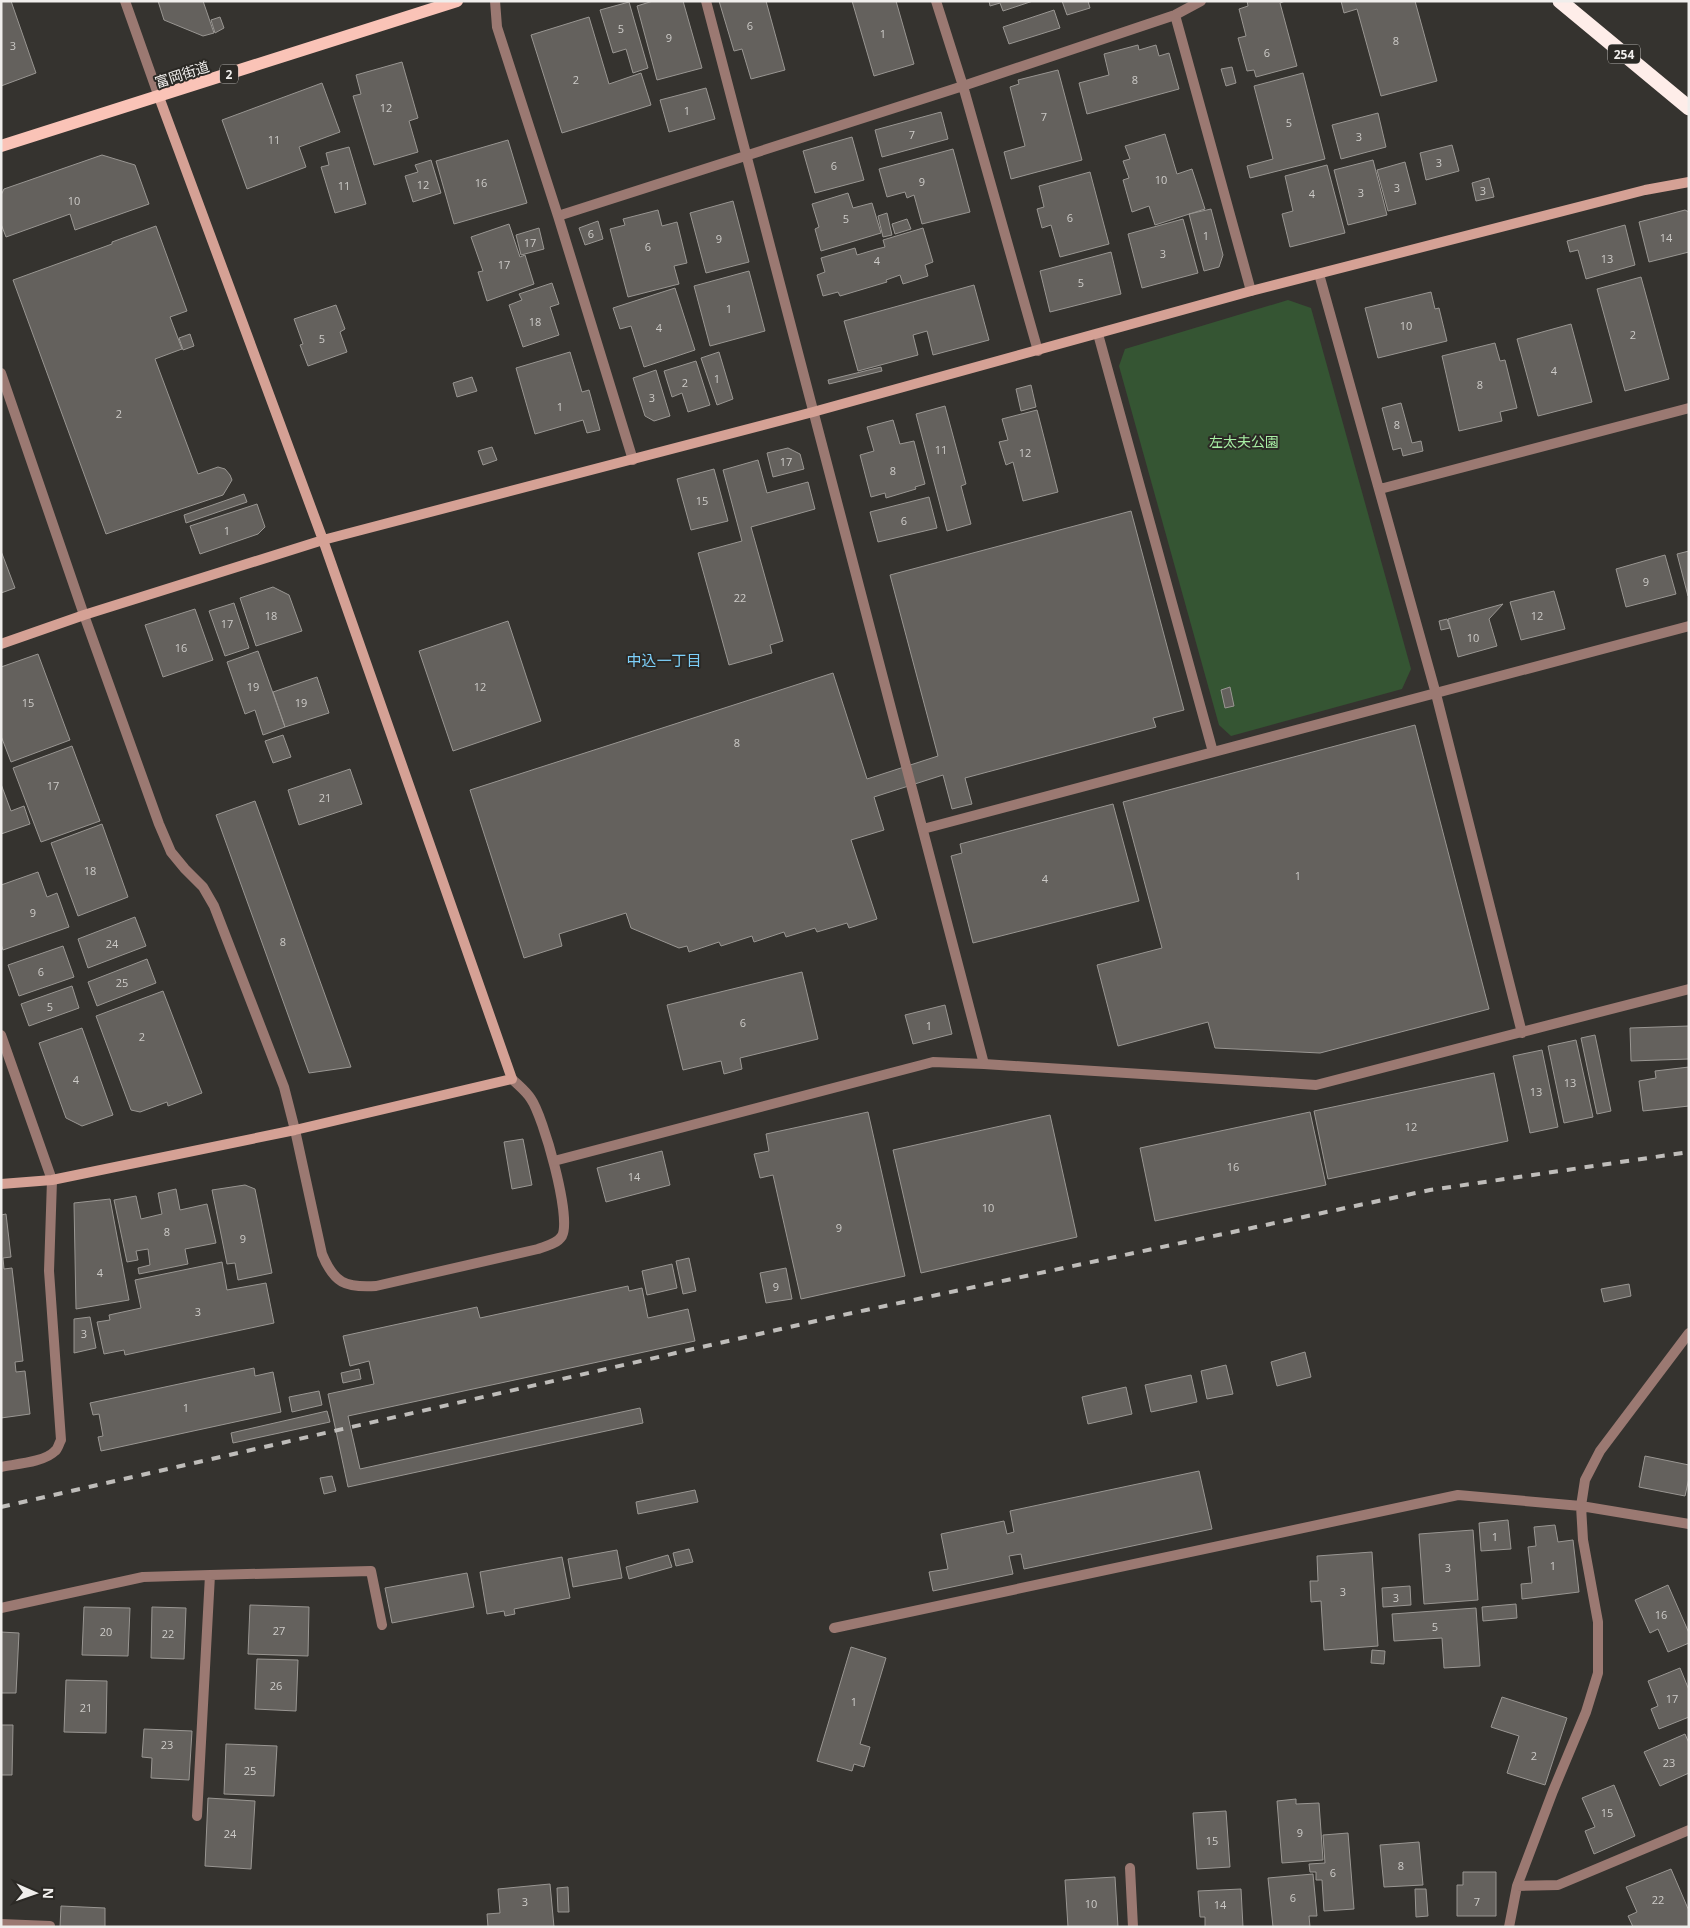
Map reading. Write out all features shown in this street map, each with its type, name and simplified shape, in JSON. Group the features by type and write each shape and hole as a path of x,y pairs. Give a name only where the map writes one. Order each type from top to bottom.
{"highway":[{"name":"254","path":"1560,1 1689,108"}],"main road":[{"name":"富岡街道","path":"1,146 457,1"}],"street":[{"path":"1,373 159,824 171,852 203,886 214,906 284,1087 322,1254 329,1270 338,1280 348,1285 360,1287 376,1286 552,1245 562,1236 564,1223 563,1206 554,1161 532,1099 512,1078 323,540 125,1"},
{"path":"496,1 497,27 634,460"},
{"path":"706,1 748,154 813,412 984,1064"},
{"path":"936,1 963,86 1038,351"},
{"path":"558,216 963,86 1175,15 1201,1"},
{"path":"1175,15 1251,290"},
{"path":"1,644 84,614 323,540 813,412 1038,351 1251,290 1645,190 1689,182"},
{"path":"1319,274 1436,694 1522,1033"},
{"path":"1098,334 1214,752"},
{"path":"1380,489 1689,408"},
{"path":"923,829 1689,626"},
{"path":"554,1161 933,1062 1316,1085 1689,989"},
{"path":"1,1035 52,1180 49,1271 61,1440 56,1451 38,1460 1,1467"},
{"path":"1,1184 52,1180 295,1130 512,1078"},
{"path":"1509,1927 1517,1886 1553,1791 1586,1712 1598,1673 1598,1622 1583,1540 1581,1506 1586,1480 1600,1451 1689,1333"},
{"path":"834,1628 1458,1495 1581,1506 1689,1524"},
{"path":"1,1608 143,1577 371,1571 382,1625"},
{"path":"197,1816 210,1575"},
{"path":"1517,1886 1558,1885 1689,1830"},
{"path":"1130,1868 1133,1927"},
{"path":"1,1924 50,1926"}],"green space":[{"name":"左太夫公園","path":"1288,300 1311,308 1411,669 1402,689 1231,736 1219,725 1119,366 1125,349"}],"building":[{"path":"1,1 11,1 36,73 1,86"},
{"path":"158,1 203,1 214,33 203,36 164,20"},
{"path":"653,1 683,1 702,68 657,80 637,6"},
{"path":"719,1 766,1 785,70 751,79 742,49 734,51"},
{"path":"852,1 896,1 914,64 874,76"},
{"path":"989,1 1033,1 1003,11 1000,3 990,6"},
{"path":"1062,1 1088,1 1090,8 1067,15"},
{"path":"1247,1 1285,1 1280,3 1297,66 1256,77 1254,70 1247,71 1238,38 1246,36 1239,9 1248,6"},
{"path":"1341,1 1415,1 1437,81 1381,96 1357,9 1344,13"},
{"path":"629,2 648,68 633,73 626,49 613,53 600,10"},
{"path":"1054,10 1060,28 1009,44 1003,27"},
{"path":"220,17 224,28 215,33 211,20"},
{"path":"589,17 609,84 641,73 651,105 562,133 531,35"},
{"path":"1138,45 1139,50 1156,45 1159,56 1169,53 1179,89 1087,114 1079,83 1109,75 1104,54"},
{"path":"402,62 418,118 409,121 418,152 374,165 353,96 361,94 356,75"},
{"path":"1232,67 1236,83 1226,86 1221,69"},
{"path":"1058,70 1082,160 1011,179 1004,152 1025,146 1010,87 1019,84 1018,80"},
{"path":"1303,73 1325,159 1250,178 1247,166 1273,159 1254,86"},
{"path":"322,83 340,132 299,147 306,167 247,189 222,120"},
{"path":"706,88 715,119 669,132 660,100"},
{"path":"941,112 948,139 882,157 875,130"},
{"path":"1378,113 1386,147 1341,159 1332,125"},
{"path":"1165,134 1177,174 1192,169 1205,209 1155,225 1149,206 1132,212 1123,180 1129,178 1123,161 1130,159 1125,146"},
{"path":"852,137 864,180 815,193 803,151"},
{"path":"508,140 527,203 454,224 436,161"},
{"path":"1452,145 1459,171 1426,180 1420,153"},
{"path":"349,147 366,204 335,213 321,167 329,165 326,153"},
{"path":"953,149 970,212 922,224 914,195 907,198 905,192 887,197 879,169"},
{"path":"102,155 135,165 149,204 75,230 70,214 6,237 1,224 1,195 4,189"},
{"path":"431,160 441,193 413,202 405,176 418,172 415,165"},
{"path":"1373,160 1387,215 1348,225 1334,170"},
{"path":"1405,162 1416,204 1388,211 1377,170"},
{"path":"1327,165 1345,233 1290,247 1282,214 1293,211 1285,176"},
{"path":"1090,172 1109,244 1060,257 1051,225 1042,228 1037,209 1044,207 1039,186"},
{"path":"1489,178 1494,197 1476,201 1472,183"},
{"path":"848,193 853,208 872,203 881,233 821,251 815,229 819,227 812,204"},
{"path":"733,201 749,262 706,273 690,213"},
{"path":"1211,209 1223,255 1219,267 1204,271 1189,214"},
{"path":"658,210 662,226 677,222 687,263 674,266 679,284 628,297 610,229 625,225 623,219"},
{"path":"1685,210 1689,212 1689,252 1649,262 1639,222"},
{"path":"887,213 892,235 883,237 878,216"},
{"path":"907,219 911,229 895,234 892,224"},
{"path":"1183,219 1198,273 1142,288 1128,234"},
{"path":"598,221 603,239 585,245 579,228"},
{"path":"509,224 520,257 525,255 534,284 487,301 478,272 483,271 471,237"},
{"path":"1625,225 1635,265 1586,279 1578,250 1570,252 1567,241"},
{"path":"156,226 187,311 170,317 182,349 155,359 198,474 218,467 225,469 232,480 223,495 106,534 13,280"},
{"path":"539,228 544,249 521,255 516,235"},
{"path":"923,228 933,262 925,265 928,276 903,284 900,275 886,280 887,282 840,296 838,292 823,296 817,275 825,272 821,258 855,248 857,255 885,247 883,240"},
{"path":"1111,252 1121,294 1050,312 1040,271"},
{"path":"749,271 765,331 710,346 694,286"},
{"path":"1641,277 1669,379 1625,391 1597,289"},
{"path":"552,283 559,304 550,307 559,335 523,347 509,305 522,300 519,294"},
{"path":"974,285 989,340 933,355 927,331 913,335 918,355 858,371 844,321"},
{"path":"675,288 695,350 644,367 631,326 620,329 613,308"},
{"path":"1431,292 1435,309 1439,308 1447,341 1378,358 1365,308"},
{"path":"336,305 345,329 340,332 347,352 308,366 300,345 303,344 294,319"},
{"path":"1571,324 1592,402 1538,416 1517,339"},
{"path":"190,334 194,346 183,350 179,338"},
{"path":"1495,343 1500,361 1505,360 1517,408 1500,412 1502,421 1459,431 1442,356"},
{"path":"570,352 582,392 589,390 600,430 587,433 583,420 535,434 516,368"},
{"path":"719,352 733,399 717,405 701,358"},
{"path":"696,361 710,405 688,412 682,393 672,397 664,371"},
{"path":"881,367 882,371 829,384 828,380"},
{"path":"656,370 670,416 654,421 645,416 633,378"},
{"path":"472,377 477,391 457,397 453,383"},
{"path":"1031,385 1036,407 1021,411 1016,389"},
{"path":"1401,403 1412,443 1421,441 1423,451 1403,456 1401,448 1393,450 1382,408"},
{"path":"945,406 966,484 961,486 971,524 947,531 916,414"},
{"path":"1037,410 1058,492 1023,501 1013,462 1006,465 999,442 1008,440 1002,419"},
{"path":"893,420 900,444 914,441 925,484 915,487 916,489 886,498 885,493 871,497 860,455 874,451 867,427"},
{"path":"492,447 497,460 483,465 478,451"},
{"path":"788,448 800,454 804,469 773,477 767,453"},
{"path":"758,460 767,493 808,482 815,509 751,527 783,641 770,645 772,653 729,665 698,553 742,541 723,470"},
{"path":"714,469 728,521 691,530 677,479"},
{"path":"244,494 247,502 186,523 184,515"},
{"path":"929,497 937,528 878,542 870,512"},
{"path":"257,504 265,527 258,534 200,554 190,526"},
{"path":"1131,511 1184,710 1153,718 1156,727 965,778 972,804 952,809 943,775 874,797 884,830 851,840 877,919 849,928 847,923 817,932 815,928 786,937 784,932 754,942 752,936 721,946 719,942 689,952 687,946 679,948 631,928 626,913 559,934 562,946 524,958 470,790 833,673 867,779 938,756 890,575"},
{"path":"1,551 15,588 1,593"},
{"path":"1689,551 1689,596 1688,596 1677,554"},
{"path":"1665,555 1676,594 1626,607 1616,569"},
{"path":"273,587 289,595 302,631 256,646 240,598"},
{"path":"1554,591 1565,629 1521,640 1510,602"},
{"path":"234,603 249,648 225,656 209,611"},
{"path":"1503,604 1489,619 1497,646 1458,657 1448,619"},
{"path":"195,609 213,660 163,677 145,625"},
{"path":"1447,619 1450,628 1441,630 1439,621"},
{"path":"508,621 541,721 453,751 419,651"},
{"path":"258,651 285,727 263,735 255,710 245,714 227,662"},
{"path":"38,654 70,740 11,762 1,736 1,667"},
{"path":"317,677 329,713 285,727 273,692"},
{"path":"1230,687 1234,706 1225,708 1221,690"},
{"path":"1415,725 1489,1009 1320,1053 1215,1048 1208,1022 1118,1046 1097,965 1162,948 1123,802"},
{"path":"283,735 291,757 273,763 265,741"},
{"path":"72,746 100,821 41,842 13,768"},
{"path":"350,769 362,804 299,825 288,790"},
{"path":"1,784 11,811 24,806 30,824 1,834"},
{"path":"255,801 351,1067 309,1073 216,815"},
{"path":"1113,804 1139,901 973,943 951,856 962,853 960,844"},
{"path":"102,824 128,897 78,916 51,843"},
{"path":"38,872 47,897 57,893 69,927 3,950 1,944 1,885"},
{"path":"135,917 146,946 88,968 78,939"},
{"path":"63,946 74,977 19,996 8,965"},
{"path":"147,959 156,983 97,1006 88,982"},
{"path":"802,972 818,1039 740,1058 742,1069 724,1074 721,1061 683,1070 667,1005"},
{"path":"72,986 79,1008 29,1026 21,1004"},
{"path":"163,991 202,1093 168,1106 167,1102 140,1112 131,1110 96,1016"},
{"path":"945,1005 952,1034 913,1044 905,1015"},
{"path":"1689,1026 1689,1059 1631,1061 1630,1028"},
{"path":"82,1028 113,1115 82,1126 66,1118 39,1043"},
{"path":"1595,1035 1611,1111 1597,1114 1581,1038"},
{"path":"1576,1040 1593,1117 1564,1123 1548,1046"},
{"path":"1542,1050 1558,1127 1530,1133 1513,1056"},
{"path":"1689,1067 1689,1106 1643,1111 1639,1081 1656,1078 1655,1071"},
{"path":"1494,1073 1508,1141 1328,1179 1314,1111"},
{"path":"868,1112 905,1276 801,1299 773,1175 760,1178 754,1154 769,1151 766,1134"},
{"path":"1310,1112 1326,1185 1155,1221 1140,1148"},
{"path":"1050,1115 1077,1237 921,1273 893,1150"},
{"path":"523,1139 532,1185 512,1189 504,1142"},
{"path":"662,1151 670,1185 606,1202 597,1168"},
{"path":"245,1185 255,1189 272,1273 238,1280 235,1263 227,1264 212,1190"},
{"path":"176,1189 180,1210 207,1204 216,1243 185,1249 188,1264 139,1274 138,1268 150,1265 148,1249 136,1251 138,1260 127,1262 114,1200 136,1196 141,1219 162,1214 158,1193"},
{"path":"110,1199 129,1300 76,1309 74,1203"},
{"path":"6,1214 11,1257 3,1258 4,1269 12,1268 23,1361 15,1362 16,1372 25,1371 30,1414 1,1418 1,1215"},
{"path":"689,1258 696,1291 683,1294 676,1261"},
{"path":"222,1262 227,1290 266,1283 274,1323 125,1355 124,1350 104,1354 97,1322 110,1320 109,1315 141,1308 135,1280"},
{"path":"672,1264 677,1288 647,1295 642,1271"},
{"path":"786,1268 792,1299 766,1303 760,1273"},
{"path":"1629,1284 1631,1296 1604,1302 1601,1289"},
{"path":"628,1286 629,1291 642,1288 648,1318 688,1309 695,1341 348,1416 360,1469 640,1408 643,1423 348,1487 328,1394 374,1384 369,1361 350,1366 343,1336 477,1307 480,1318"},
{"path":"90,1317 96,1348 74,1353 74,1319"},
{"path":"1305,1352 1311,1377 1277,1386 1271,1362"},
{"path":"1226,1365 1233,1394 1207,1399 1201,1371"},
{"path":"254,1368 255,1376 273,1372 281,1412 101,1451 98,1437 103,1436 99,1414 93,1415 90,1403"},
{"path":"359,1369 361,1379 343,1383 341,1373"},
{"path":"1191,1375 1197,1402 1151,1412 1145,1385"},
{"path":"1126,1387 1132,1414 1088,1424 1082,1397"},
{"path":"319,1391 322,1405 292,1412 289,1397"},
{"path":"327,1411 330,1422 233,1443 231,1433"},
{"path":"1645,1456 1689,1465 1689,1478 1685,1496 1639,1487"},
{"path":"1199,1471 1212,1529 1024,1569 1021,1554 1009,1556 1013,1574 933,1591 929,1572 948,1569 941,1534 1004,1521 1007,1534 1014,1532 1010,1511"},
{"path":"332,1476 336,1491 324,1494 320,1478"},
{"path":"695,1490 698,1502 638,1514 636,1502"},
{"path":"1508,1520 1511,1549 1481,1551 1479,1523"},
{"path":"1555,1525 1558,1542 1573,1540 1579,1592 1522,1599 1521,1584 1532,1583 1528,1547 1536,1546 1534,1527"},
{"path":"1473,1530 1478,1600 1424,1604 1419,1534"},
{"path":"689,1549 693,1562 676,1566 673,1553"},
{"path":"617,1550 622,1578 573,1587 568,1559"},
{"path":"1372,1552 1378,1646 1324,1650 1321,1601 1311,1602 1310,1581 1318,1581 1317,1556"},
{"path":"668,1555 672,1567 629,1579 626,1567"},
{"path":"562,1557 570,1598 514,1609 515,1614 505,1616 504,1611 487,1614 480,1572"},
{"path":"467,1573 474,1607 392,1623 385,1588"},
{"path":"1668,1585 1689,1633 1689,1643 1668,1652 1658,1629 1650,1633 1635,1600"},
{"path":"1410,1586 1411,1605 1383,1607 1382,1588"},
{"path":"1516,1604 1517,1618 1483,1621 1482,1607"},
{"path":"250,1605 309,1607 308,1656 248,1654"},
{"path":"84,1607 130,1608 128,1656 82,1655"},
{"path":"152,1607 186,1608 184,1659 151,1658"},
{"path":"1476,1608 1480,1666 1444,1668 1442,1638 1394,1641 1392,1614"},
{"path":"1,1632 19,1633 16,1693 1,1693"},
{"path":"851,1647 886,1658 860,1744 870,1747 864,1767 854,1764 852,1771 817,1761"},
{"path":"1372,1650 1385,1651 1384,1664 1371,1663"},
{"path":"257,1659 298,1660 296,1711 255,1709"},
{"path":"1680,1668 1689,1690 1689,1717 1659,1729 1651,1709 1658,1706 1648,1681"},
{"path":"66,1680 107,1681 106,1733 64,1732"},
{"path":"1502,1697 1567,1718 1545,1785 1507,1773 1519,1736 1491,1727"},
{"path":"1,1725 13,1725 12,1775 1,1775"},
{"path":"144,1729 192,1731 189,1780 151,1778 152,1758 142,1757"},
{"path":"1685,1734 1689,1743 1689,1773 1660,1786 1644,1752"},
{"path":"226,1744 277,1746 274,1796 224,1794"},
{"path":"1614,1785 1635,1836 1594,1854 1585,1831 1595,1827 1582,1798"},
{"path":"208,1798 255,1801 251,1869 205,1866"},
{"path":"1296,1799 1296,1804 1319,1803 1323,1860 1282,1863 1277,1801"},
{"path":"1226,1811 1230,1867 1197,1869 1193,1813"},
{"path":"1348,1833 1354,1909 1324,1911 1322,1880 1316,1880 1316,1872 1310,1872 1309,1864 1325,1863 1323,1835"},
{"path":"1419,1842 1423,1885 1384,1887 1380,1845"},
{"path":"1671,1869 1689,1911 1689,1927 1633,1927 1628,1916 1637,1912 1626,1887"},
{"path":"1463,1872 1496,1872 1496,1916 1457,1916 1457,1885 1463,1885"},
{"path":"1313,1874 1317,1916 1309,1916 1310,1927 1273,1927 1268,1878"},
{"path":"1115,1877 1118,1927 1068,1927 1065,1880"},
{"path":"550,1884 554,1927 488,1927 487,1914 500,1913 498,1889"},
{"path":"568,1887 569,1912 558,1912 557,1888"},
{"path":"1241,1889 1243,1927 1205,1927 1205,1917 1200,1917 1198,1891"},
{"path":"1415,1889 1426,1889 1428,1916 1416,1917"},
{"path":"61,1906 105,1908 105,1927 60,1927"}],"railway":[{"path":"1,1507 838,1316 1430,1190 1689,1152"}],"district":[{"name":"中込一丁目","path":"664,660"}]}
